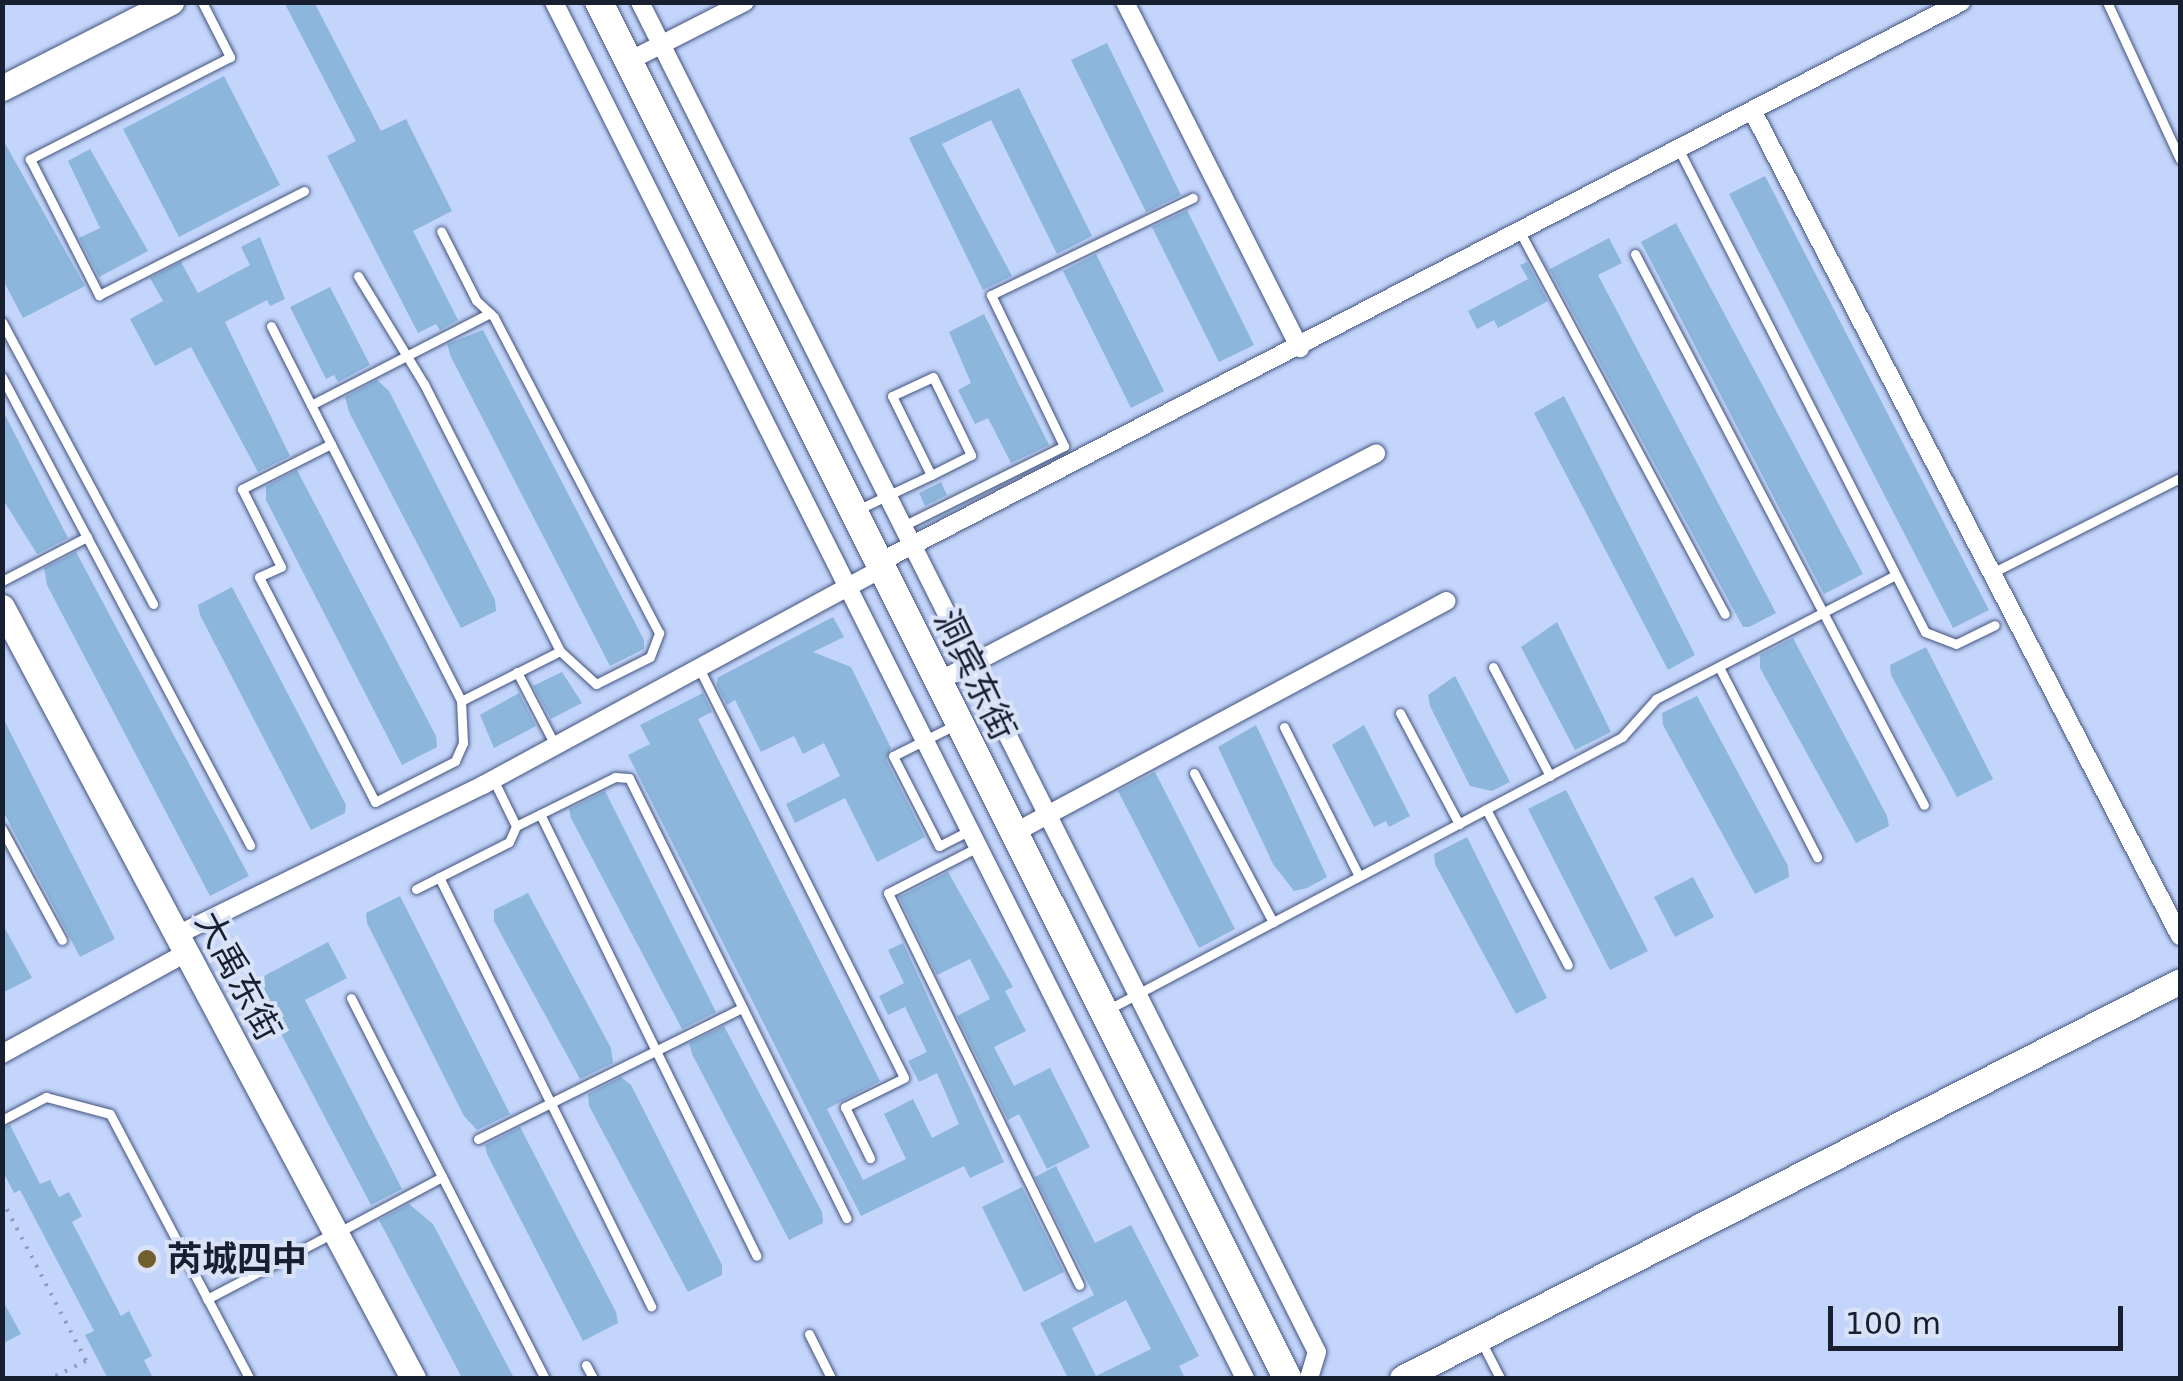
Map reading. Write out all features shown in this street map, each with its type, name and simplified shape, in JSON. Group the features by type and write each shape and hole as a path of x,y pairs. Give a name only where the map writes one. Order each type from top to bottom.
{"main road":[{"name":"洞宾东街","path":"600,2 1101,1013 1287,1378"}],"street":[{"path":"2,88 171,2"},
{"path":"554,2 1245,1378"},
{"path":"640,2 1317,1352 1309,1378"},
{"path":"629,61 745,2"},
{"path":"1125,2 1300,348"},
{"path":"2,1054 182,944 848,587 912,545 1521,234 1960,2"},
{"path":"1752,112 2180,936"},
{"path":"937,682 1376,454"},
{"path":"1012,834 1448,601"},
{"name":"大禹东街","path":"2,607 413,1378"},
{"path":"1402,1378 2180,981"}],"lane":[{"path":"202,2 230,57 30,159 100,295 304,191"},
{"path":"2107,2 2180,158"},
{"path":"1679,150 1895,575 1936,640 1956,644 1995,625"},
{"path":"903,526 1064,446 991,296 1192,198"},
{"path":"358,276 560,651 596,684 650,656 659,633 490,313 476,300 441,231"},
{"path":"1521,234 1725,614"},
{"path":"1634,254 1924,806"},
{"path":"311,405 490,313"},
{"path":"2,322 153,604"},
{"path":"271,326 331,444 461,701 463,743 455,761 375,802 259,577 281,567 242,490 331,444"},
{"path":"2,377 250,845"},
{"path":"852,512 971,455 932,377 892,396 931,474"},
{"path":"1992,573 2180,478"},
{"path":"2,581 87,536"},
{"path":"1101,1013 1622,738 1656,699 1895,575"},
{"path":"461,701 560,651"},
{"path":"697,665 904,1078 845,1107 870,1158"},
{"path":"1718,666 1817,857"},
{"path":"1492,667 1550,776"},
{"path":"517,672 554,743"},
{"path":"1400,713 1458,824"},
{"path":"958,724 893,756 938,846 974,839"},
{"path":"1284,728 1359,876"},
{"path":"1194,773 1273,922"},
{"path":"416,889 509,842 516,826 615,777 629,778 846,1218"},
{"path":"494,779 516,826"},
{"path":"1486,809 1568,965"},
{"path":"540,814 758,1256"},
{"path":"2,829 62,940"},
{"path":"974,839 888,893 1079,1285"},
{"path":"439,877 650,1306"},
{"path":"351,998 546,1378"},
{"path":"478,1138 742,1008"},
{"path":"2,1120 46,1097 110,1114 248,1378"},
{"path":"207,1299 442,1177"},
{"path":"809,1334 831,1378"},
{"path":"1480,1338 1500,1378"},
{"path":"586,1365 593,1378"}],"path":[{"path":"2,1200 86,1360 51,1378"}],"building":[{"path":"284,2 314,2 381,131 406,119 452,211 413,231 458,320 440,330 436,324 418,333 327,156 356,141"},
{"path":"1107,43 1181,195 1146,212 1071,60"},
{"path":"224,76 280,185 179,237 123,129"},
{"path":"1019,88 1092,236 1057,254 991,120 942,144 1012,276 983,290 909,138"},
{"path":"2,138 85,286 23,318 2,278"},
{"path":"90,149 148,251 99,277 79,238 100,228 68,161"},
{"path":"1765,176 1989,610 1953,628 1729,194"},
{"path":"1187,210 1254,345 1219,362 1152,227"},
{"path":"1676,223 1863,574 1824,594 1641,242"},
{"path":"260,237 285,299 270,306 267,300 225,322 290,456 258,472 191,347 155,366 130,319 163,301 150,278 181,262 198,293 250,265 241,247"},
{"path":"1609,238 1622,263 1598,275 1776,613 1749,627 1743,627 1541,254 1550,269"},
{"path":"1096,254 1164,391 1131,408 1063,271"},
{"path":"1527,262 1548,301 1498,328 1494,320 1477,329 1468,311 1528,279 1520,265"},
{"path":"330,287 370,365 338,382 334,375 326,379 290,307"},
{"path":"984,314 1049,445 1011,463 988,418 975,424 958,390 971,383 949,332"},
{"path":"483,330 644,640 644,649 610,666 451,357 447,344"},
{"path":"377,380 389,391 495,600 496,611 461,628 349,412 345,397"},
{"path":"1564,396 1695,655 1668,670 1534,413"},
{"path":"2,409 68,538 37,554 2,498"},
{"path":"297,470 436,736 437,747 402,765 266,500 266,486"},
{"path":"941,482 947,495 925,506 919,493"},
{"path":"76,552 249,876 210,896 47,585 44,568"},
{"path":"232,587 346,805 345,813 311,830 200,615 198,605"},
{"path":"833,617 844,637 813,652 851,667 891,748 886,760 925,837 877,862 845,798 795,823 786,804 840,776 824,743 803,754 794,736 761,752 735,700 727,705 717,686 717,678"},
{"path":"1557,622 1611,732 1575,750 1521,647"},
{"path":"1793,638 1887,816 1889,826 1856,843 1760,668 1760,655"},
{"path":"1926,647 1993,779 1957,797 1891,675 1890,665"},
{"path":"562,672 582,703 551,719 533,686"},
{"path":"1455,676 1510,782 1492,791 1470,786 1430,706 1428,695"},
{"path":"519,693 536,726 494,748 480,715"},
{"path":"703,693 712,712 698,719 880,1081 827,1109 863,1180 906,1159 884,1114 913,1099 932,1138 959,1124 937,1073 919,1082 908,1061 927,1052 905,1007 888,1015 879,996 904,983 888,950 903,943 1004,1162 970,1178 964,1166 861,1216 628,755 650,744 640,725"},
{"path":"1697,696 1788,866 1789,877 1755,894 1663,725 1662,713"},
{"path":"2,716 115,939 80,957 2,809"},
{"path":"1256,725 1327,877 1307,888 1294,891 1273,864 1218,747"},
{"path":"1364,725 1410,816 1389,827 1386,821 1374,827 1332,745"},
{"path":"1155,772 1235,929 1199,948 1118,791"},
{"path":"1566,790 1648,951 1610,970 1528,809"},
{"path":"605,791 716,1012 682,1029 571,818 569,809"},
{"path":"1467,837 1547,998 1516,1014 1435,864 1434,854"},
{"path":"948,872 1013,987 1005,991 1026,1031 994,1047 1014,1086 1050,1068 1090,1147 1047,1169 1019,1114 1008,1120 957,1016 990,999 970,959 937,975 899,897"},
{"path":"1693,877 1714,917 1675,937 1654,897"},
{"path":"528,893 611,1048 613,1063 580,1079 494,921 494,910"},
{"path":"400,896 510,1114 477,1130 464,1116 367,923 366,913"},
{"path":"2,923 32,978 2,993"},
{"path":"328,942 347,978 305,1000 402,1189 371,1205 257,988 262,977"},
{"path":"724,1026 822,1212 823,1223 789,1240 692,1054 689,1043"},
{"path":"621,1077 631,1085 722,1265 722,1275 688,1292 589,1106 588,1094"},
{"path":"10,1125 40,1184 50,1180 59,1197 69,1192 82,1216 72,1222 121,1316 129,1311 152,1356 144,1360 153,1378 107,1377 85,1335 94,1331 20,1190 14,1193 2,1170 2,1128"},
{"path":"520,1127 616,1312 618,1323 583,1341 487,1154 485,1145"},
{"path":"1056,1166 1095,1243 1131,1225 1199,1356 1179,1366 1185,1378 1068,1378 1040,1323 1094,1295 1035,1177","holes":["1126,1300 1151,1349 1096,1376 1072,1328"]},
{"path":"1022,1187 1064,1272 1024,1292 982,1207"},
{"path":"409,1204 433,1224 514,1378 462,1378 379,1220"},
{"path":"2,1299 21,1334 2,1344"}],"place":[{"name":"芮城四中","path":"147,1259"}]}
